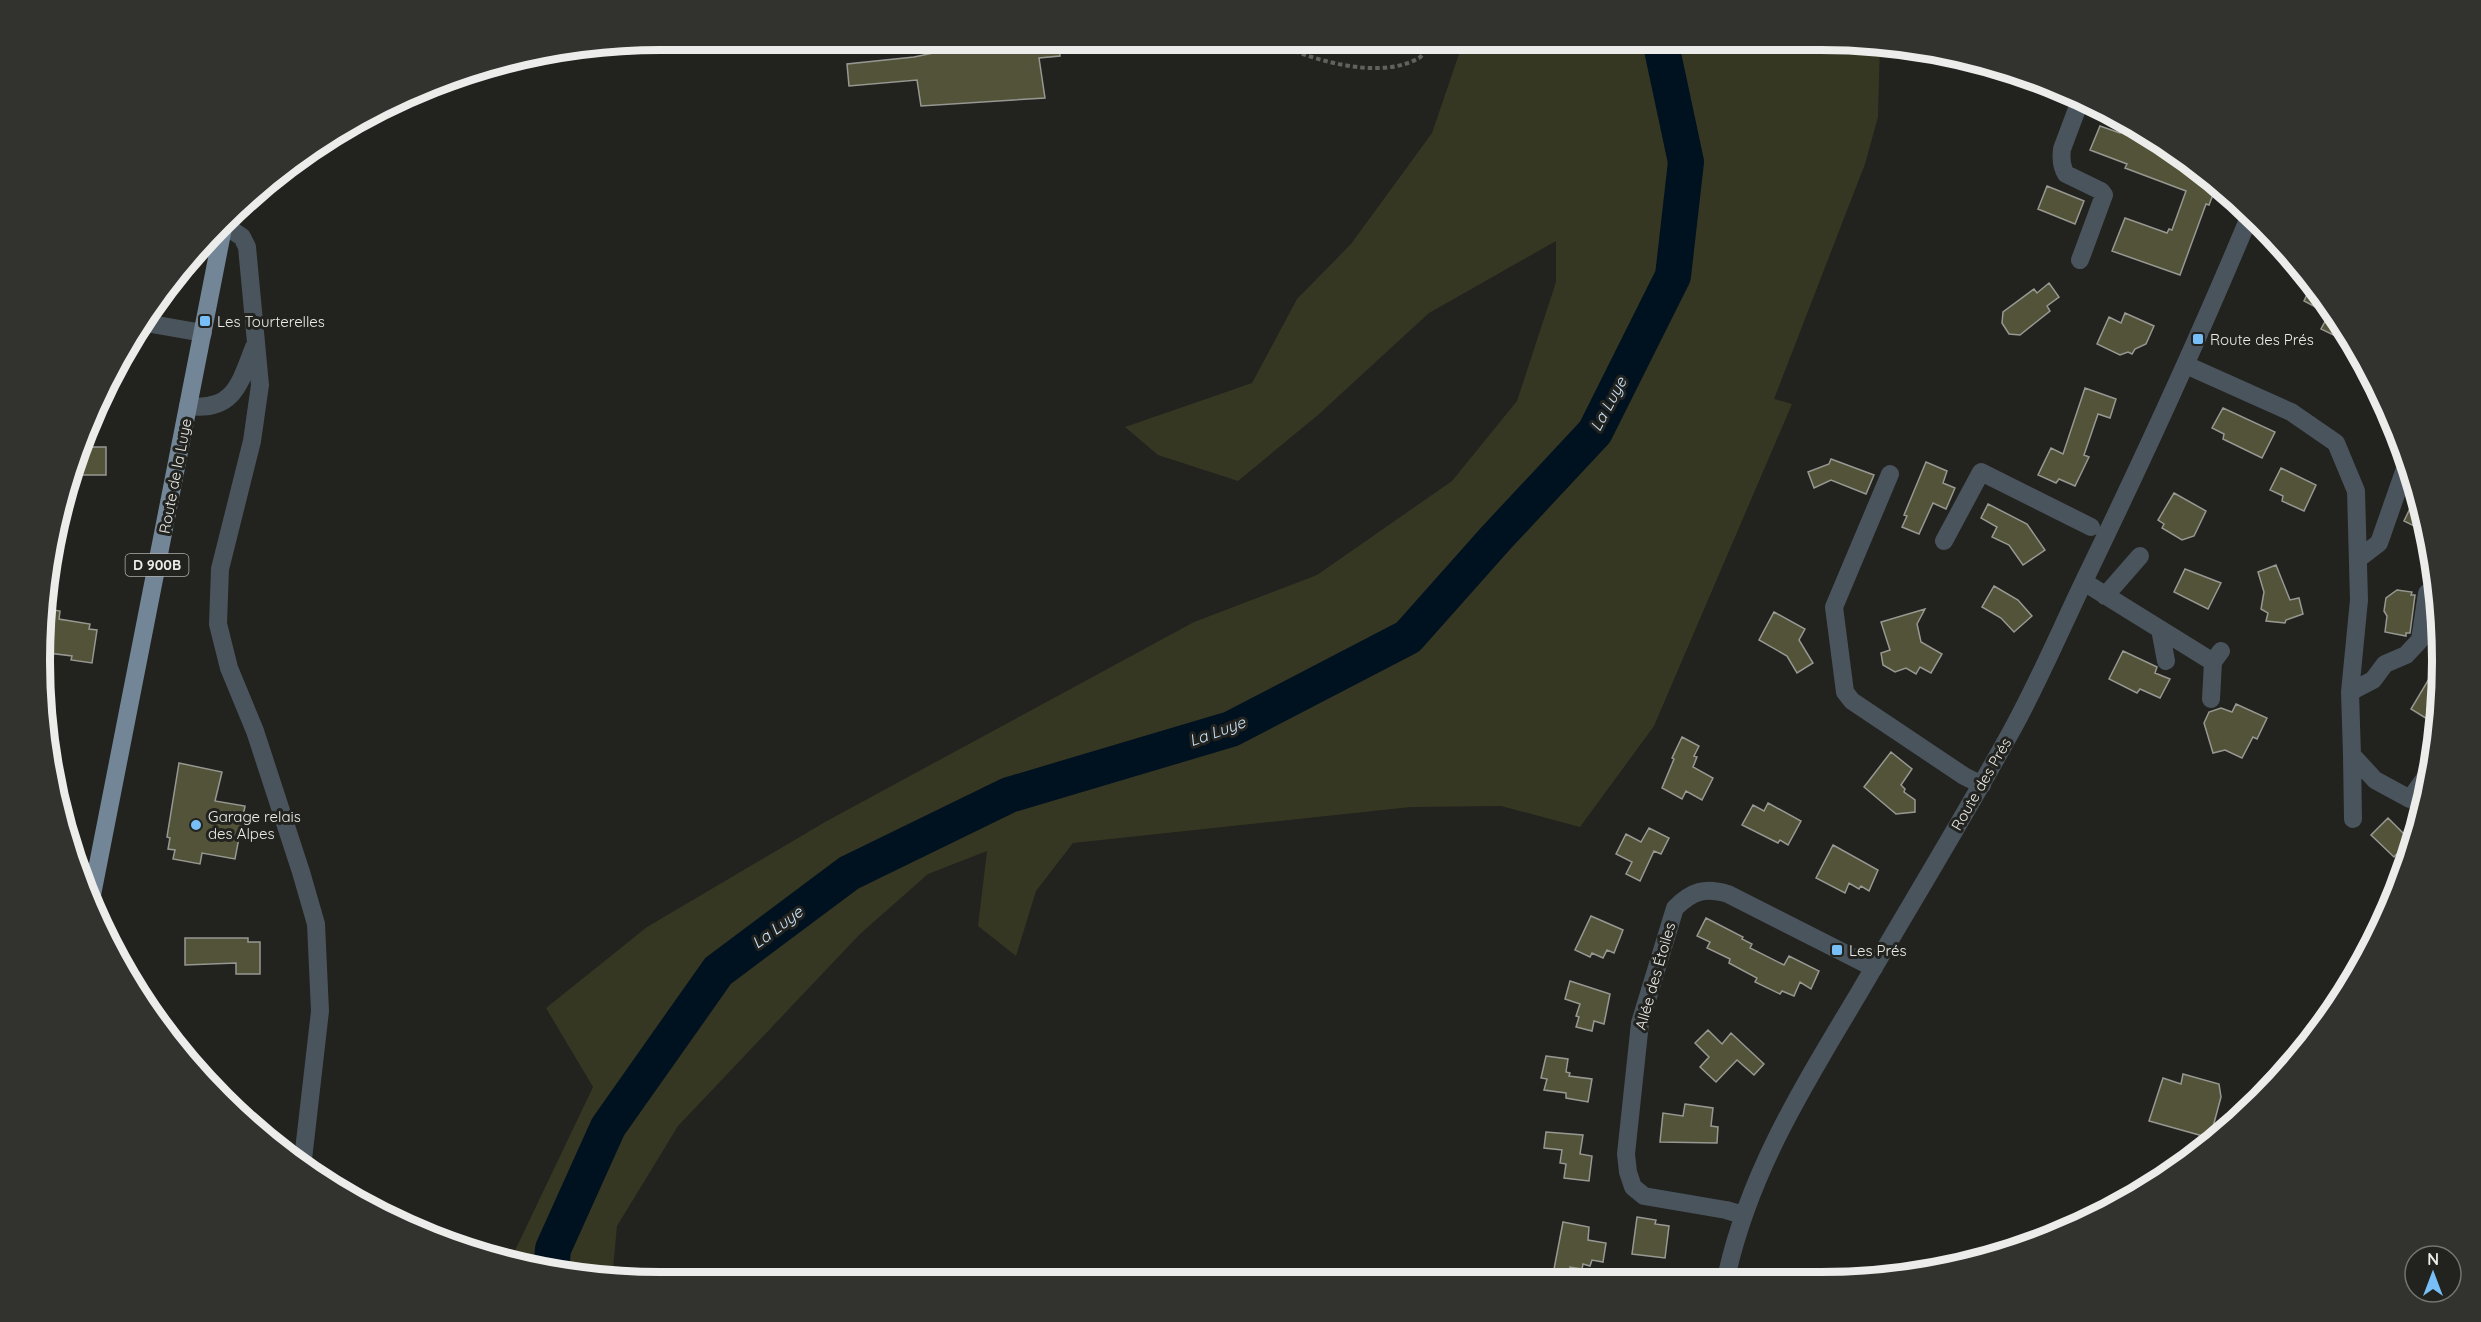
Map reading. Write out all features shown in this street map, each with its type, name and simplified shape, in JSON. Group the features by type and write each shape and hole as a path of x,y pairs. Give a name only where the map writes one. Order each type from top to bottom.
{"main road":[{"name":"Route de la Luye","path":"93,888 220,238"}],"street":[{"path":"2078,107 2062,148 2063,169 2066,174 2101,191 2104,195 2080,260"},
{"name":"Route des Prés","path":"1728,1272 1743,1215 1767,1154 1794,1101 1982,784 2025,706 2186,365 2246,224"},
{"path":"230,228 242,237 247,248 260,385 252,441 220,569 218,624 229,668 255,731 302,872 316,924 320,1011 303,1156"},
{"path":"151,324 203,333"},
{"path":"188,406 211,407 232,396 244,374 256,342"},
{"path":"2186,365 2291,412 2336,443 2356,491 2359,600 2350,692 2353,819"},
{"path":"1944,541 1981,472 2091,527"},
{"path":"1890,474 1834,607 1845,692 1852,701 1964,776 1982,784"},
{"path":"2358,559 2379,543 2403,476"},
{"path":"2105,596 2140,556"},
{"path":"2084,582 2160,629 2217,656 2211,699"},
{"path":"2350,692 2373,680 2385,664 2406,654 2420,640 2427,593"},
{"path":"2160,629 2166,661"},
{"path":"2352,755 2375,780 2410,799 2418,787"},
{"name":"Allée des Étoiles","path":"1743,1215 1644,1196 1633,1187 1628,1172 1626,1154 1640,1023 1675,908 1685,898 1699,891 1714,890 1728,894 1874,968"}],"path":[{"path":"1290,50 1353,68 1393,66 1420,57 1425,50"}],"green space":[{"path":"1458,50 1820,50 1880,53 1878,117 1865,164 1774,399 1792,404 1654,726 1580,827 1501,806 1411,807 1073,843 1036,891 1016,956 978,926 987,851 928,874 860,934 678,1126 617,1226 613,1270 542,1261 513,1254 593,1087 546,1008 647,927 825,822 1194,622 1317,575 1452,481 1517,401 1556,282 1556,241 1429,313 1318,415 1238,481 1158,455 1125,427 1252,383 1297,299 1351,244 1432,133 1459,54"}],"building":[{"path":"948,50 1059,50 1060,56 1039,58 1045,98 921,106 917,80 849,86 847,64 914,57"},
{"path":"2100,126 2120,133 2121,128 2160,153 2213,193 2209,205 2206,204 2180,275 2112,251 2125,218 2167,233 2169,229 2172,230 2186,191 2125,168 2127,164 2090,150"},
{"path":"2047,186 2084,201 2075,224 2038,209"},
{"path":"2049,283 2059,297 2047,306 2050,311 2020,335 2009,334 2002,323 2003,312 2034,289 2037,293"},
{"path":"2308,293 2319,309 2304,301"},
{"path":"2125,313 2154,326 2146,344 2135,349 2132,354 2128,352 2120,355 2097,344 2109,317 2121,323"},
{"path":"2326,319 2339,338 2321,329"},
{"path":"2085,388 2116,399 2110,418 2098,414 2084,455 2089,457 2075,486 2059,479 2056,483 2038,475 2051,448 2063,454"},
{"path":"2223,408 2275,432 2262,458 2223,439 2224,434 2212,428"},
{"path":"88,447 106,447 106,475 79,475"},
{"path":"1831,459 1874,475 1866,494 1831,480 1814,488 1808,472 1829,464"},
{"path":"1926,462 1947,471 1943,483 1955,488 1946,509 1933,503 1919,534 1902,527 1907,516 1904,515"},
{"path":"2281,468 2316,485 2304,511 2282,501 2283,496 2270,490"},
{"path":"2174,493 2206,511 2194,536 2182,540 2162,528 2164,524 2158,520"},
{"path":"1988,504 2027,524 2045,550 2023,565 2009,545 1992,537 1997,527 1981,518"},
{"path":"2412,505 2417,527 2404,521"},
{"path":"2276,565 2290,600 2299,598 2303,614 2286,620 2285,623 2266,621 2268,613 2261,609 2264,592 2258,572"},
{"path":"2185,569 2221,583 2208,609 2174,592"},
{"path":"1994,586 2018,600 2032,616 2014,632 2001,618 1982,607"},
{"path":"2397,590 2412,592 2411,595 2415,595 2410,633 2406,633 2406,636 2385,632 2386,598"},
{"path":"1925,609 1917,624 1921,642 1942,654 1931,673 1920,667 1916,674 1906,668 1895,672 1883,665 1881,653 1890,650 1881,622"},
{"path":"52,610 60,611 59,619 90,624 89,629 97,630 92,663 71,660 72,656 50,653"},
{"path":"1774,612 1805,629 1799,640 1813,663 1797,673 1787,656 1759,640"},
{"path":"2123,651 2157,667 2155,673 2170,679 2160,698 2140,689 2137,693 2109,679"},
{"path":"2431,675 2428,720 2411,709"},
{"path":"2236,704 2267,718 2257,739 2253,737 2242,758 2225,750 2213,753 2204,723 2209,712 2221,708 2232,712"},
{"path":"1682,737 1699,746 1694,756 1697,757 1693,767 1713,778 1702,800 1686,791 1682,799 1662,788"},
{"path":"1891,752 1912,769 1901,785 1905,789 1904,792 1915,800 1915,812 1896,814 1864,787"},
{"path":"179,763 222,772 215,801 245,806 235,859 202,853 200,864 173,859 175,850 168,849 170,838 167,837"},
{"path":"1768,803 1801,821 1788,845 1780,840 1778,843 1742,825 1753,805 1764,811"},
{"path":"2388,818 2406,836 2402,849 2394,857 2371,835"},
{"path":"1649,828 1669,838 1661,854 1654,851 1640,881 1626,874 1632,862 1616,854 1626,834 1641,842"},
{"path":"1833,845 1878,870 1869,891 1861,886 1859,889 1849,883 1845,893 1816,878"},
{"path":"1591,916 1623,930 1614,953 1607,950 1603,958 1592,953 1590,957 1575,950"},
{"path":"1706,918 1743,937 1742,939 1752,944 1750,948 1784,965 1789,956 1819,971 1811,989 1800,982 1794,996 1782,991 1780,994 1755,982 1757,978 1729,963 1730,959 1707,948 1710,942 1697,936"},
{"path":"185,938 248,938 248,942 260,942 260,974 236,974 236,963 185,965"},
{"path":"1570,981 1610,994 1604,1024 1594,1021 1592,1031 1576,1027 1579,1017 1576,1016 1580,1004 1565,999"},
{"path":"1708,1030 1722,1044 1731,1033 1764,1064 1754,1075 1737,1060 1716,1082 1700,1067 1709,1057 1695,1043"},
{"path":"1546,1056 1568,1059 1566,1072 1570,1073 1569,1076 1592,1079 1588,1102 1566,1098 1566,1093 1544,1090 1547,1079 1541,1078"},
{"path":"2183,1074 2219,1084 2221,1097 2212,1130 2204,1136 2149,1121 2163,1078 2181,1084"},
{"path":"1685,1104 1713,1108 1711,1126 1718,1127 1717,1143 1660,1142 1663,1113 1683,1116"},
{"path":"1546,1132 1583,1135 1580,1154 1592,1156 1589,1181 1564,1178 1566,1164 1560,1163 1562,1150 1544,1148"},
{"path":"1637,1217 1656,1220 1655,1224 1669,1226 1665,1258 1632,1254"},
{"path":"1563,1222 1589,1227 1588,1240 1606,1243 1603,1262 1592,1260 1590,1266 1583,1264 1582,1269 1570,1267 1569,1272 1554,1269"}],"waterway":[{"name":"La Luye","path":"552,1262 553,1249 608,1127 718,971 849,873 1009,795 1231,729 1408,637 1595,432 1673,276 1686,162 1662,50"}],"place":[{"name":"Les Tourterelles","path":"205,321"},
{"name":"Route des Prés","path":"2198,339"},
{"name":"Garage relais des Alpes","path":"196,825"},
{"name":"Les Prés","path":"1837,950"}]}
